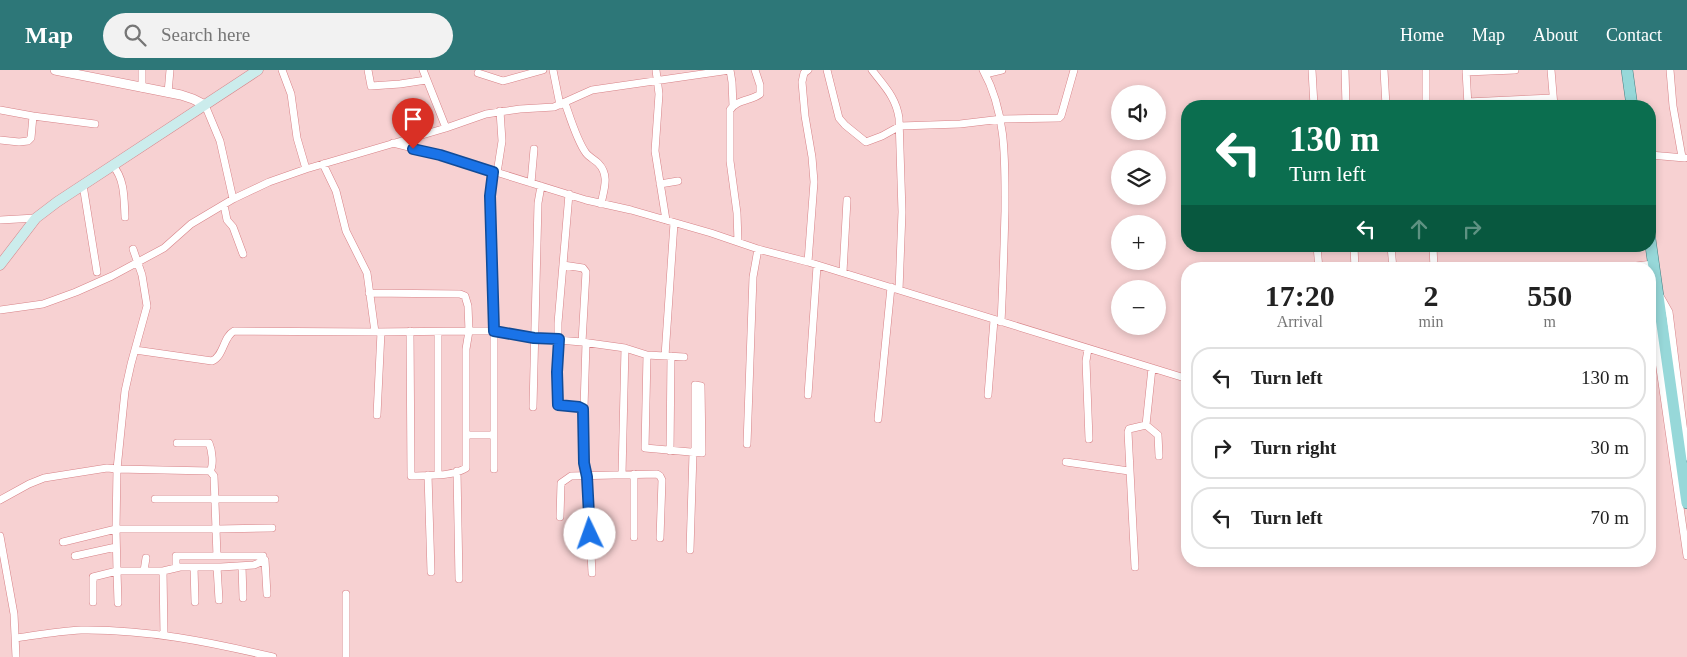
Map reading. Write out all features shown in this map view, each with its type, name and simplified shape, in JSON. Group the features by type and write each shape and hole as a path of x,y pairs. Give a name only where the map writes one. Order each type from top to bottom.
{"main road":[{"path":"0,265 36,218 57,202 258,70"},
{"path":"1627,70 1631,100"},
{"path":"1656,278 1687,504"}],"street":[{"path":"55,70 168,93 193,99 206,105 220,141 233,199"},
{"path":"142,70 142,88"},
{"path":"168,93 170,70"},
{"path":"282,70 291,94 297,138 306,169"},
{"path":"368,70 372,86 426,80"},
{"path":"423,70 446,128"},
{"path":"478,73 502,81 543,70"},
{"path":"553,70 563,104 586,153 601,166 604,172 606,179 601,204"},
{"path":"656,70 659,94 655,151 666,220"},
{"path":"0,310 43,304 112,276 164,248 192,224 233,199 269,182 486,114 500,111 554,108 592,90 690,73 730,70 733,106"},
{"path":"738,242 730,161 730,110 739,102 754,98 760,94 756,70"},
{"path":"808,70 804,73 802,82 814,182 808,262"},
{"path":"827,70 839,118 866,142 872,141 900,126 960,124 1002,119 1059,118 1074,70"},
{"path":"872,70 887,87 894,100 900,126 902,212 899,290"},
{"path":"988,395 1004,268 1005,179 1002,119 984,72 1002,70"},
{"path":"1312,70 1314,100"},
{"path":"1345,70 1346,100"},
{"path":"1384,70 1386,100"},
{"path":"1468,100 1466,71 1515,70"},
{"path":"1551,70 1553,100"},
{"path":"1656,156 1685,158 1673,106 1670,70"},
{"path":"1426,71 1426,100"},
{"path":"0,110 94,124"},
{"path":"494,469 494,331 490,196 502,141 500,111"},
{"path":"0,140 28,141 31,138 33,116"},
{"path":"392,143 440,155 601,204 631,210 758,249 843,272 1181,377"},
{"path":"531,183 534,149"},
{"path":"323,164 336,191 346,231 367,273 369,293 378,332 377,415"},
{"path":"113,166 120,176 124,194 125,216"},
{"path":"660,184 678,182"},
{"path":"83,186 97,272"},
{"path":"533,408 538,203 541,186"},
{"path":"569,194 560,282 557,372 558,405 583,409"},
{"path":"843,272 847,200"},
{"path":"224,205 227,220 233,228 243,254"},
{"path":"0,220 36,218"},
{"path":"670,451 668,356 674,223"},
{"path":"118,602 116,548 117,469 125,391 147,306 142,275 133,249"},
{"path":"747,444 753,278 758,249"},
{"path":"563,265 583,268 586,272 585,405 583,409 584,463 587,475 592,573"},
{"path":"808,395 817,266"},
{"path":"878,419 891,288"},
{"path":"1656,295 1658,291"},
{"path":"1658,291 1669,312 1687,456"},
{"path":"369,293 454,294 465,296 468,306 469,331 466,349 466,468 438,475 411,476 410,331"},
{"path":"135,350 212,361 217,359 230,334 234,332 494,331 534,338 559,339 625,348 647,355 684,357"},
{"path":"438,332 438,475"},
{"path":"1656,340 1687,556"},
{"path":"622,474 625,348"},
{"path":"1088,349 1086,361 1089,438"},
{"path":"647,355 645,448 670,451 694,453 702,453 701,386 695,385 694,453 690,550"},
{"path":"1146,425 1152,368"},
{"path":"1146,425 1158,435 1159,456"},
{"path":"1135,567 1128,430 1146,425"},
{"path":"466,435 494,435"},
{"path":"177,443 209,443 211,446 212,466 210,471"},
{"path":"1066,462 1129,471"},
{"path":"0,500 44,478 107,468 210,471"},
{"path":"210,471 214,476 217,556"},
{"path":"457,471 458,579"},
{"path":"634,474 634,537"},
{"path":"560,517 561,483 570,476 657,474 661,477 660,538"},
{"path":"428,475 431,572"},
{"path":"155,499 275,499"},
{"path":"63,542 116,529 272,528"},
{"path":"0,536 14,614 16,657"},
{"path":"75,556 116,548"},
{"path":"176,568 176,556 262,556"},
{"path":"144,571 146,558"},
{"path":"93,602 93,577 117,571 163,571 176,568 242,566 254,565 265,560 267,594"},
{"path":"242,566 243,598"},
{"path":"194,567 195,602"},
{"path":"217,567 219,600"},
{"path":"163,571 164,635"},
{"path":"346,594 346,657"},
{"path":"16,638 78,630 116,630 164,635 273,657"}],"route":[{"path":"413,149 440,155 493,172 490,196 494,331 534,338 559,339 558,405 583,409 584,467 587,475 590,534"}]}
